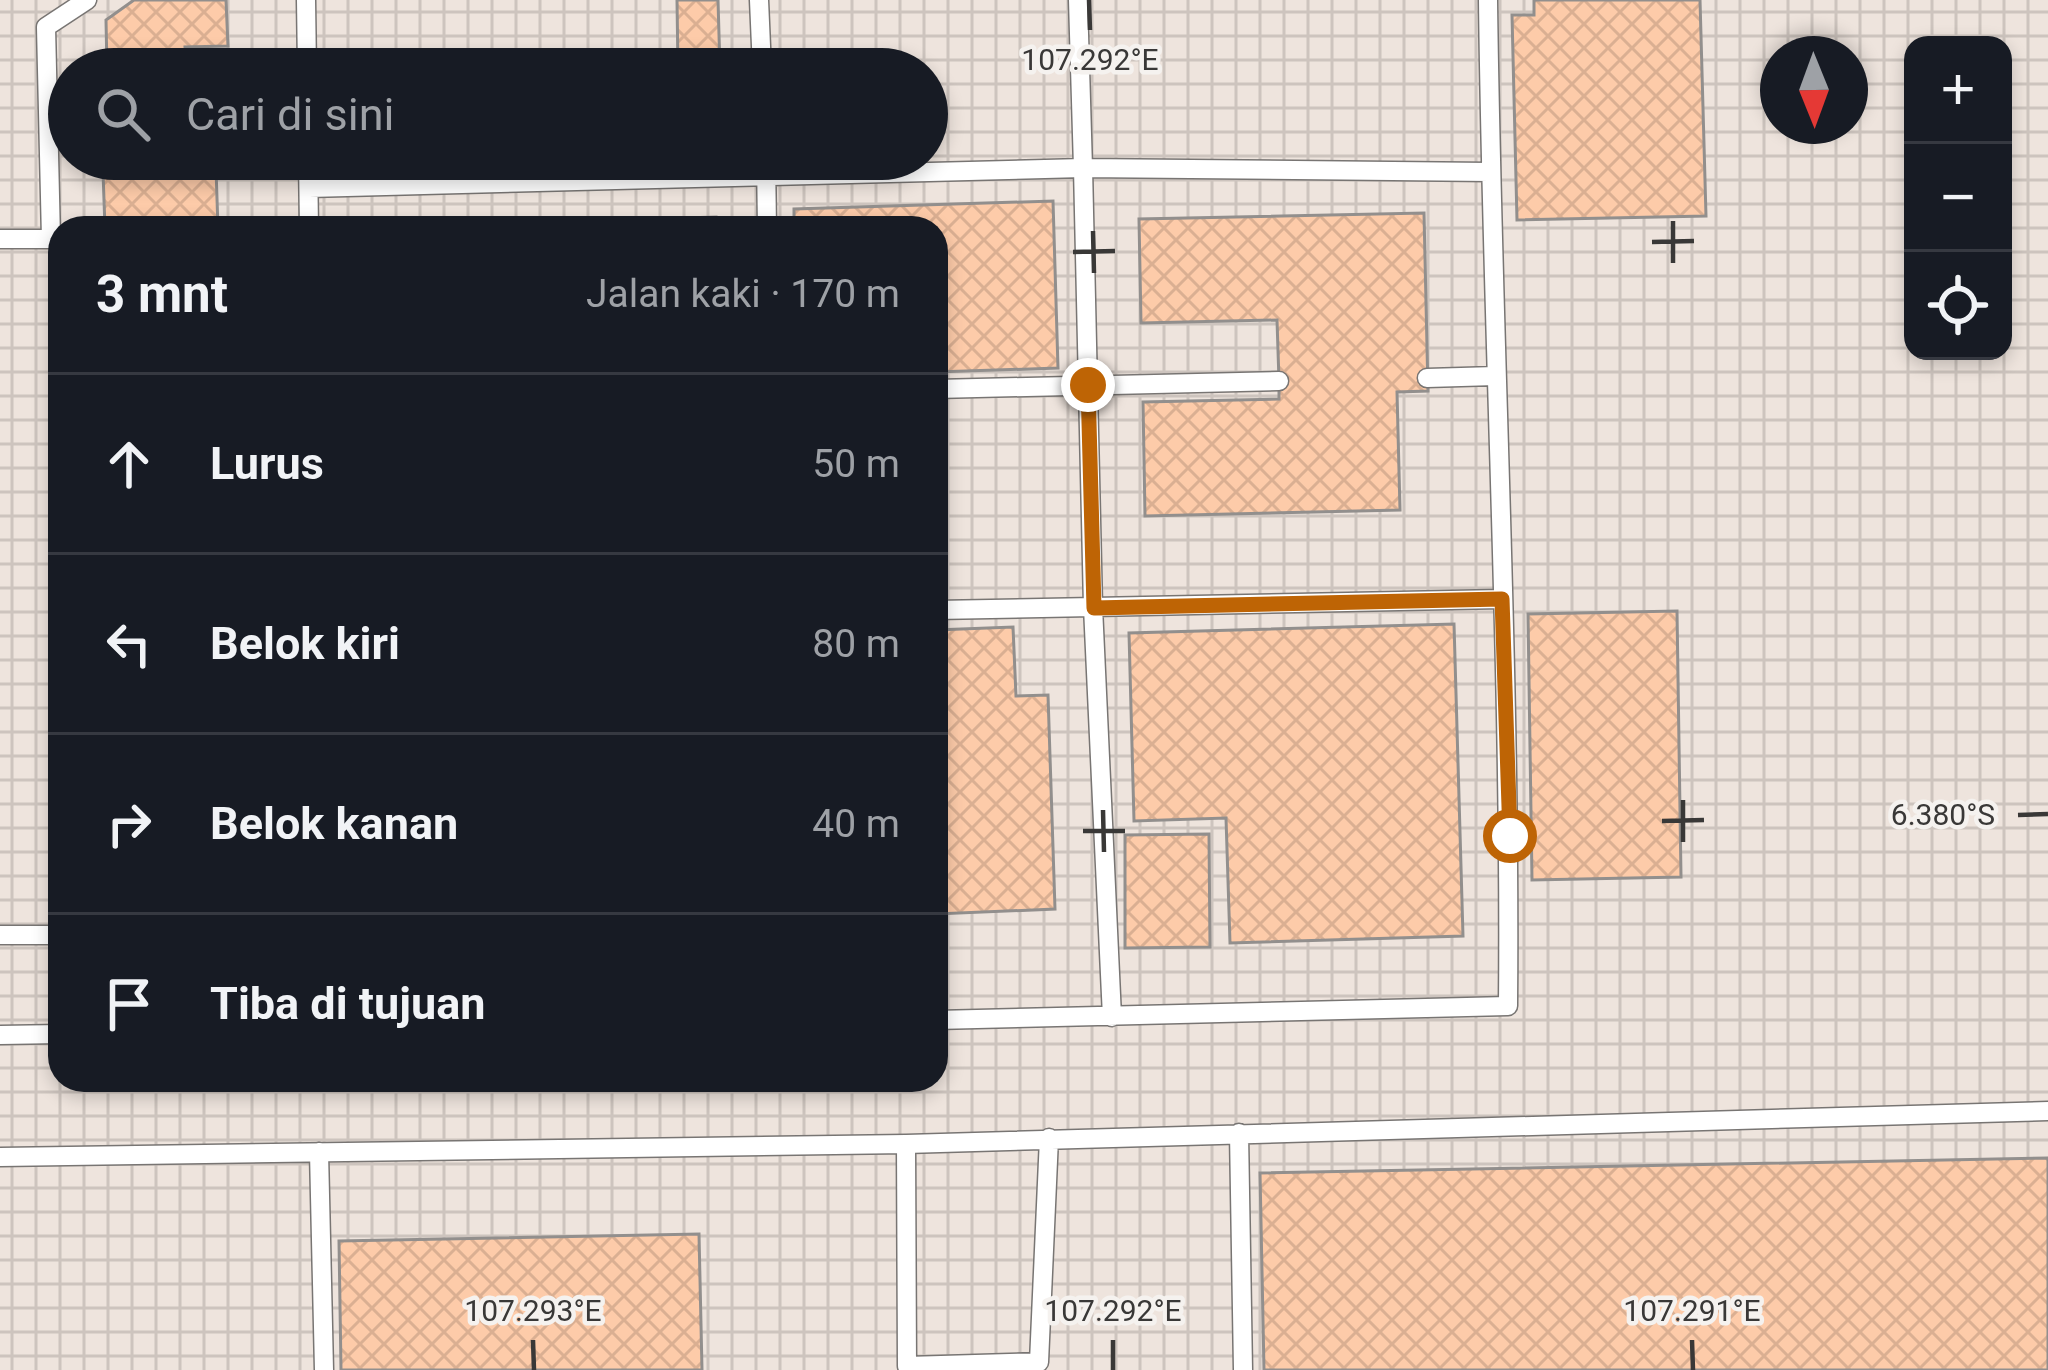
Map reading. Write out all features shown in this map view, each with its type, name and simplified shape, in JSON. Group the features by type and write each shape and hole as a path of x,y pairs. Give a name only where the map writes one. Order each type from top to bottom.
{"lane":[{"path":"48,111 46,27 87,0"},
{"path":"306,0 307,48"},
{"path":"759,0 761,48"},
{"path":"1078,0 1094,608 1112,1017"},
{"path":"948,1020 1508,1006 1510,836 1488,0"},
{"path":"948,169 1490,172"},
{"path":"50,180 50,216"},
{"path":"309,180 309,216"},
{"path":"309,188 492,180"},
{"path":"766,180 767,216"},
{"path":"0,239 48,238"},
{"path":"1427,378 1495,376"},
{"path":"948,389 1279,381"},
{"path":"948,610 1502,599"},
{"path":"0,935 48,935"},
{"path":"0,1035 48,1034"},
{"path":"0,1156 906,1144 2048,1111"},
{"path":"1239,1133 1243,1370"},
{"path":"906,1144 907,1366 995,1363 1039,1361 1049,1138"},
{"path":"319,1152 324,1370"}],"shaded area":[{"path":"0,0 2048,0 2048,1370 0,1370"}],"building":[{"path":"134,0 226,0 228,46 107,48 106,20"},
{"path":"677,0 718,0 719,48 678,48"},
{"path":"1534,0 1700,0 1706,216 1517,220 1512,15 1534,15"},
{"path":"103,180 216,180 218,216 105,216"},
{"path":"1053,201 1058,368 948,372 948,216 794,216 794,209"},
{"path":"1424,213 1428,391 1397,392 1400,510 1145,516 1143,402 1279,399 1279,381 1277,320 1141,323 1139,219"},
{"path":"1677,611 1681,877 1532,880 1528,614"},
{"path":"1454,624 1463,936 1230,943 1226,818 1134,821 1129,633"},
{"path":"1013,627 1016,696 1048,695 1055,909 948,913 948,630"},
{"path":"1209,834 1210,947 1125,948 1125,835"},
{"path":"2048,1158 2048,1370 1264,1370 1260,1173"},
{"path":"699,1234 702,1370 341,1370 339,1241"}],"route":[{"path":"1088,385 1094,608 1502,599 1510,836"}]}
